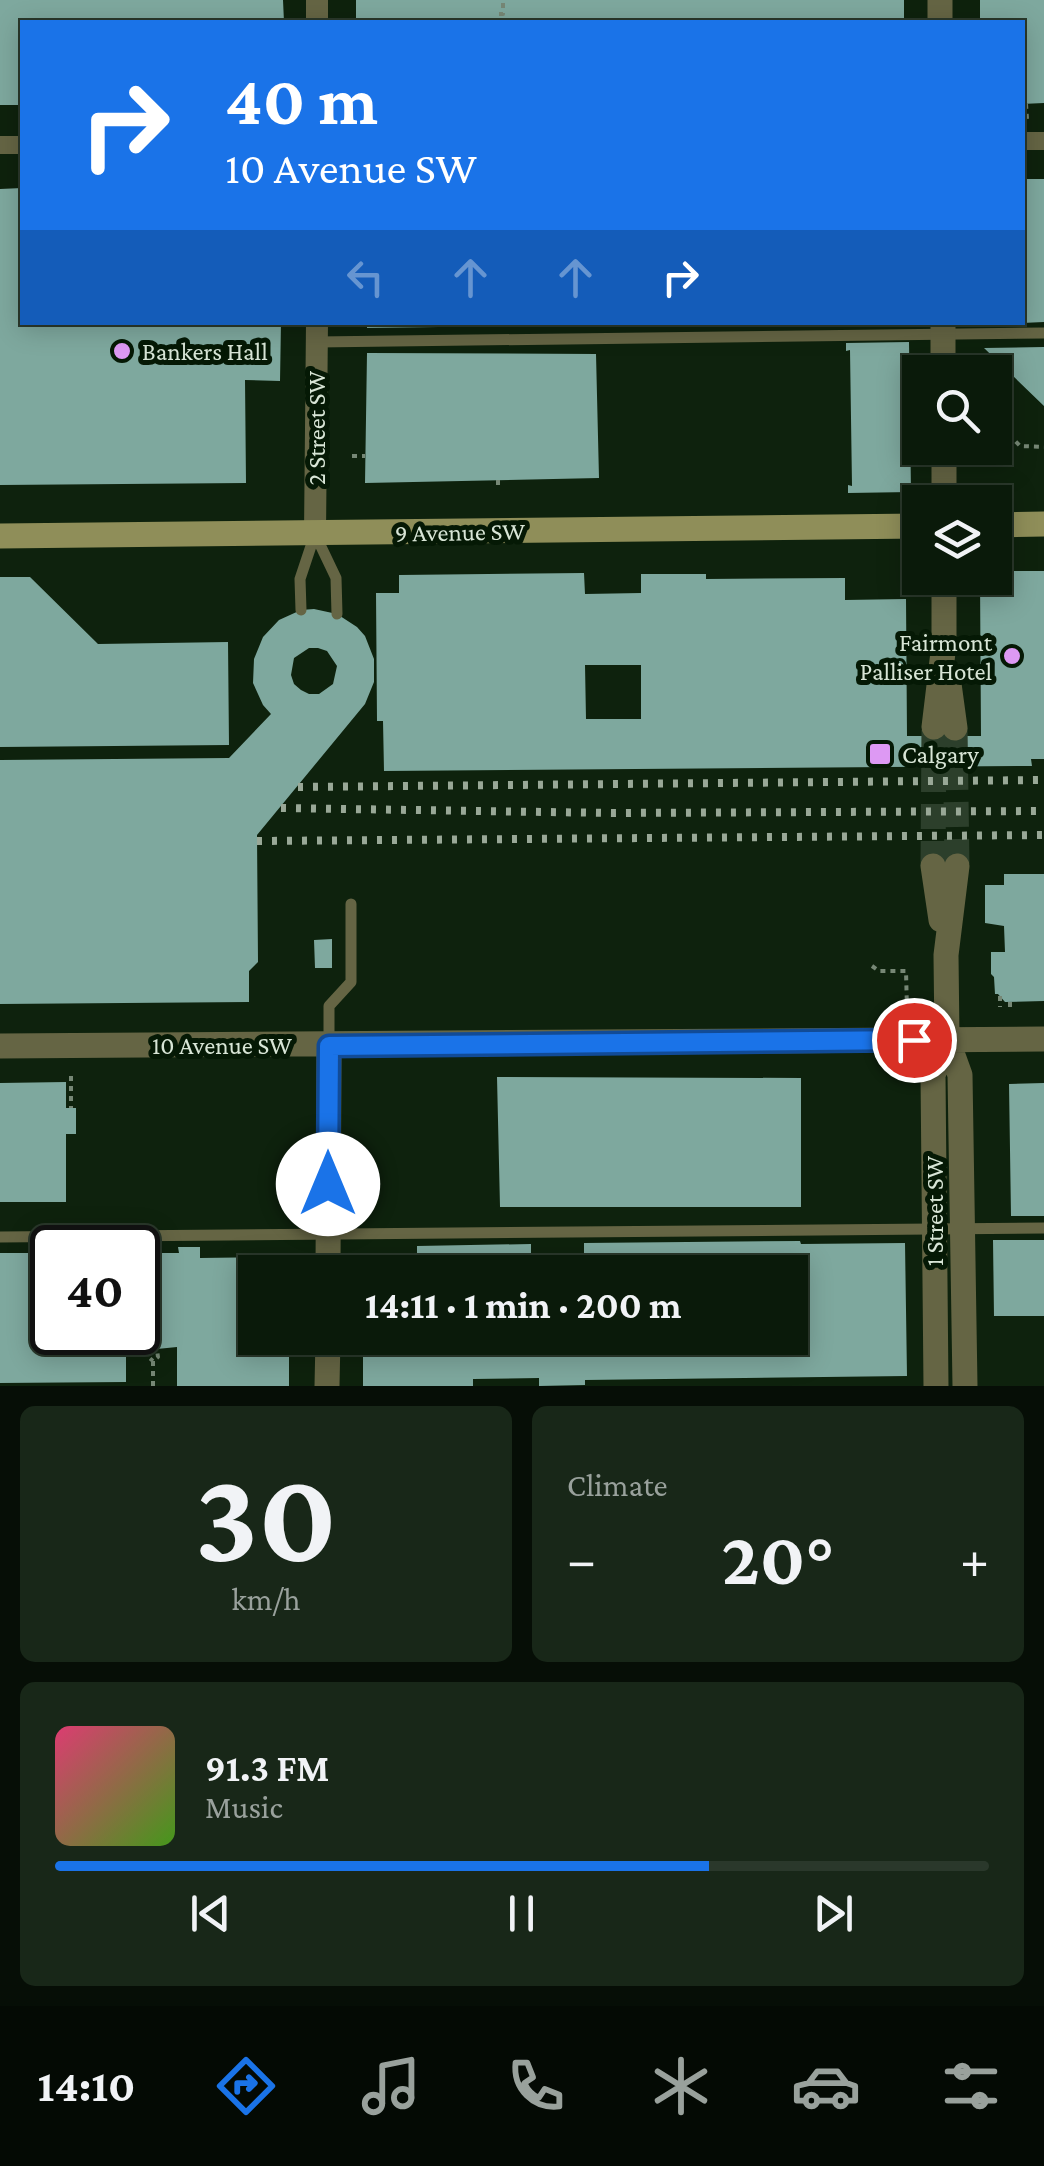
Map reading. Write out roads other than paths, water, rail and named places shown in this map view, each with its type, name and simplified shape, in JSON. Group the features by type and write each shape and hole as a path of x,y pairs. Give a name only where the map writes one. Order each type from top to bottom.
{"main road":[{"path":"1012,525 1044,524"},
{"name":"9 Avenue SW","path":"0,536 902,526"}],"street":[{"path":"943,328 944,355"},
{"name":"2 Street SW","path":"315,534 317,332"},
{"path":"944,595 945,728"},
{"name":"1 Street SW","path":"945,866 947,1039 960,1075 966,1386"},
{"name":"1 Street SW","path":"936,1386 933,1075 947,1039"},
{"name":"10 Avenue SW","path":"0,1046 1044,1039"},
{"path":"328,1255 329,1046"},
{"path":"328,1355 328,1386"}],"lane":[{"path":"317,332 943,328 1044,332"},
{"path":"302,610 300,579 315,534"},
{"path":"315,534 336,578 337,614"},
{"path":"329,1046 329,1006 351,982 351,904"},
{"path":"0,1237 1044,1228"}],"tunnel":[{"path":"933,866 934,727"},
{"path":"955,728 957,866"}],"railway":[{"path":"298,787 1044,780"},
{"path":"281,808 611,813 1044,811"},
{"path":"257,841 1044,835"}],"place":[{"name":"Bankers Hall","path":"122,351"},
{"name":"Fairmont Palliser Hotel","path":"1012,656"},
{"name":"Calgary","path":"880,754"}]}
